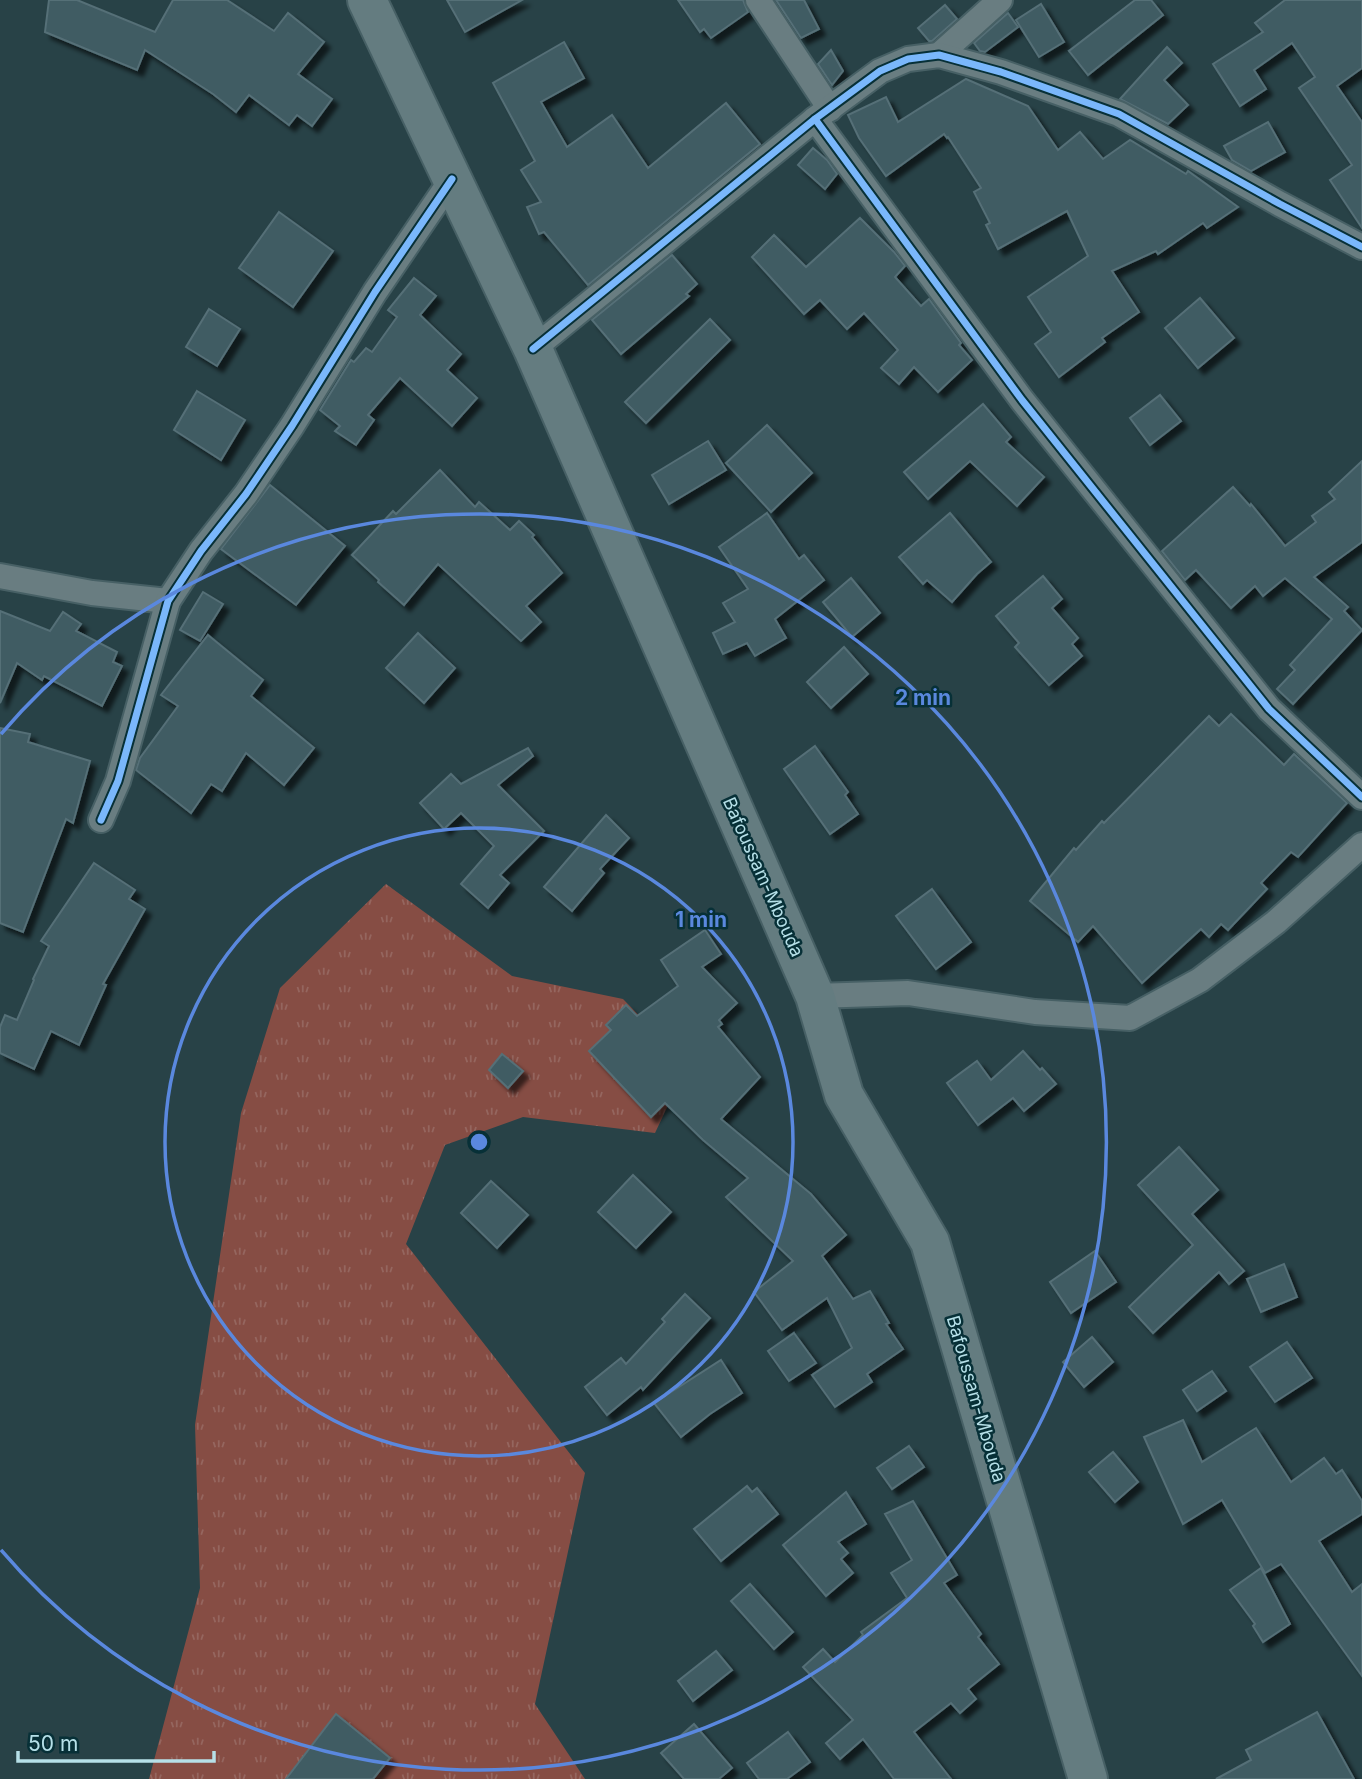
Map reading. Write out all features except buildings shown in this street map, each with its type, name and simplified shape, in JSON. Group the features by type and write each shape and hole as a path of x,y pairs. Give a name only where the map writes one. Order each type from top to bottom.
{"highway":[{"name":"Bafoussam-Mbouda","path":"367,0 533,349 815,996 844,1095 930,1242 1088,1779"}],"street":[{"path":"758,0 823,114 1022,400 1269,709 1362,797"},
{"path":"939,55 1000,0"},
{"path":"533,349 880,71 908,59 939,55 1001,72 1119,114 1362,247"},
{"path":"101,820 118,780 168,601 292,426 368,303 452,180"},
{"path":"0,576 92,593 168,601"},
{"path":"815,996 908,993 1035,1012 1130,1018 1200,980 1276,922 1362,845"}],"green space":[{"path":"386,884 512,976 623,999 687,1065 655,1133 523,1117 445,1145 406,1244 585,1473 535,1704 585,1779 149,1779 200,1588 195,1425 241,1113 280,988"}],"cycle path":[{"path":"533,349 815,119 880,71 908,59 939,55 1001,72 1119,114 1362,247"},
{"path":"815,119 1022,400 1269,709 1362,797"},
{"path":"101,820 118,781 168,601 292,426 375,292 452,179"}]}
